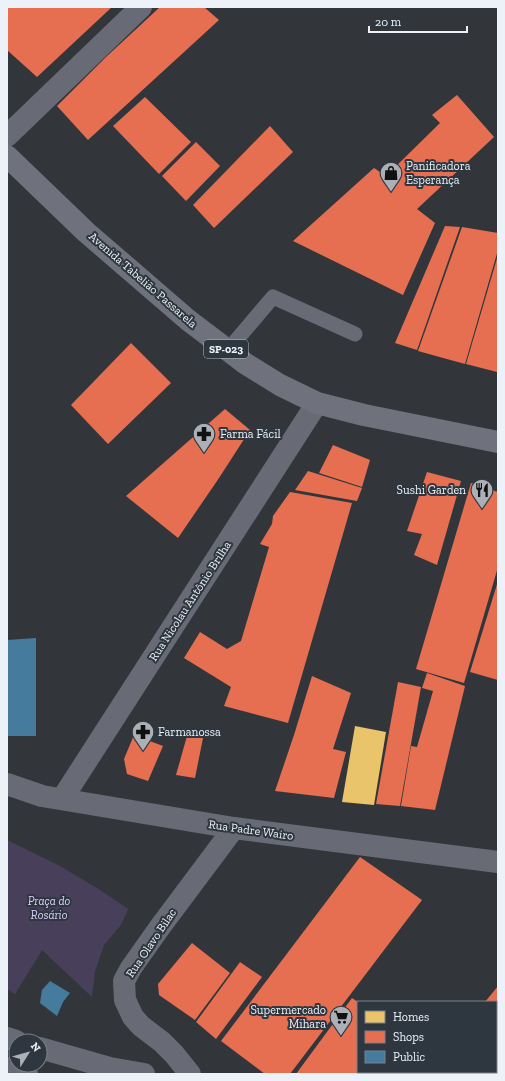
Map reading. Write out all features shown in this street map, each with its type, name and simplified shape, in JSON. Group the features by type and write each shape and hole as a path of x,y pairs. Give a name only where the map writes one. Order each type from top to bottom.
{"main road":[{"name":"Avenida Tabelião Passarela","path":"7,156 86,232 188,320 246,364 280,385 317,403 364,415 498,442"}],"street":[{"path":"7,136 141,7"},
{"name":"Rua Nicolau Antônio Brilha","path":"62,799 317,403"},
{"name":"Rua Padre Wairo","path":"7,784 42,796 234,828 498,862"},
{"name":"Rua Olavo Bilac","path":"190,1073 162,1042 141,1026 133,1016 125,1000 124,982 131,968 156,933 234,828"},
{"path":"48,1050 110,1068 144,1074"},
{"path":"167,1074 190,1073"}],"lane":[{"path":"228,350 273,298 355,334"}],"green space":[{"name":"Praça do Rosário","path":"7,840 60,866 128,909 121,925 104,945 95,971 92,997 42,950 15,994 7,989"}],"building: Homes":[{"path":"355,726 386,732 374,805 342,802"}],"building: Shops":[{"path":"8,7 112,7 37,77 7,50"},
{"path":"160,7 204,7 219,20 88,140 57,106 106,57"},
{"name":"Panificadora Esperança","path":"457,95 494,137 417,209 435,223 403,295 293,241 374,168 386,176 440,123 432,115"},
{"path":"145,97 191,142 159,174 113,126"},
{"path":"270,126 293,152 214,228 193,205"},
{"path":"196,142 220,166 186,201 162,176"},
{"path":"445,226 460,227 417,350 395,343"},
{"path":"462,227 498,233 498,250 465,364 418,351"},
{"path":"498,255 498,369 497,372 466,364"},
{"path":"131,343 171,383 108,444 71,405"},
{"name":"Farma Fácil","path":"225,409 250,430 178,538 126,496"},
{"path":"333,445 370,460 362,487 319,473"},
{"path":"308,471 362,488 357,501 295,490"},
{"path":"427,472 461,481 437,565 414,555 422,534 407,531"},
{"path":"471,483 498,492 498,567 464,683 416,669"},
{"path":"290,492 352,503 288,723 224,706 231,687 184,658 200,632 227,649 241,641 269,547 260,544 272,524 273,516"},
{"path":"498,581 498,680 470,672"},
{"path":"427,673 465,686 435,810 401,806 411,746 417,747 433,691 422,688"},
{"path":"312,676 351,693 333,749 346,752 334,798 275,791"},
{"path":"398,682 421,687 400,806 376,804"},
{"name":"Farmanossa","path":"134,735 163,746 148,781 127,774 124,759"},
{"path":"187,736 203,738 195,778 176,775"},
{"path":"360,857 422,900 290,1074 265,1074 221,1041"},
{"path":"192,943 230,973 195,1020 159,995 158,984"},
{"path":"240,962 262,977 216,1039 196,1022"},
{"path":"498,986 498,1008 497,1001 486,1001"},
{"name":"Supermercado Mihara","path":"352,998 357,1001 357,1073 367,1074 296,1074"},
{"path":"372,1073 432,1073 431,1074"}],"building: Public":[{"path":"36,638 36,736 7,736 7,640"},
{"path":"50,981 70,993 63,1002 57,1016 40,1003 42,990"}],"place":[{"name":"Panificadora Esperança","path":"391,192"},
{"name":"Farma Fácil","path":"204,454"},
{"name":"Sushi Garden","path":"482,510"},
{"name":"Farmanossa","path":"143,752"},
{"name":"Supermercado Mihara","path":"341,1036"}]}
